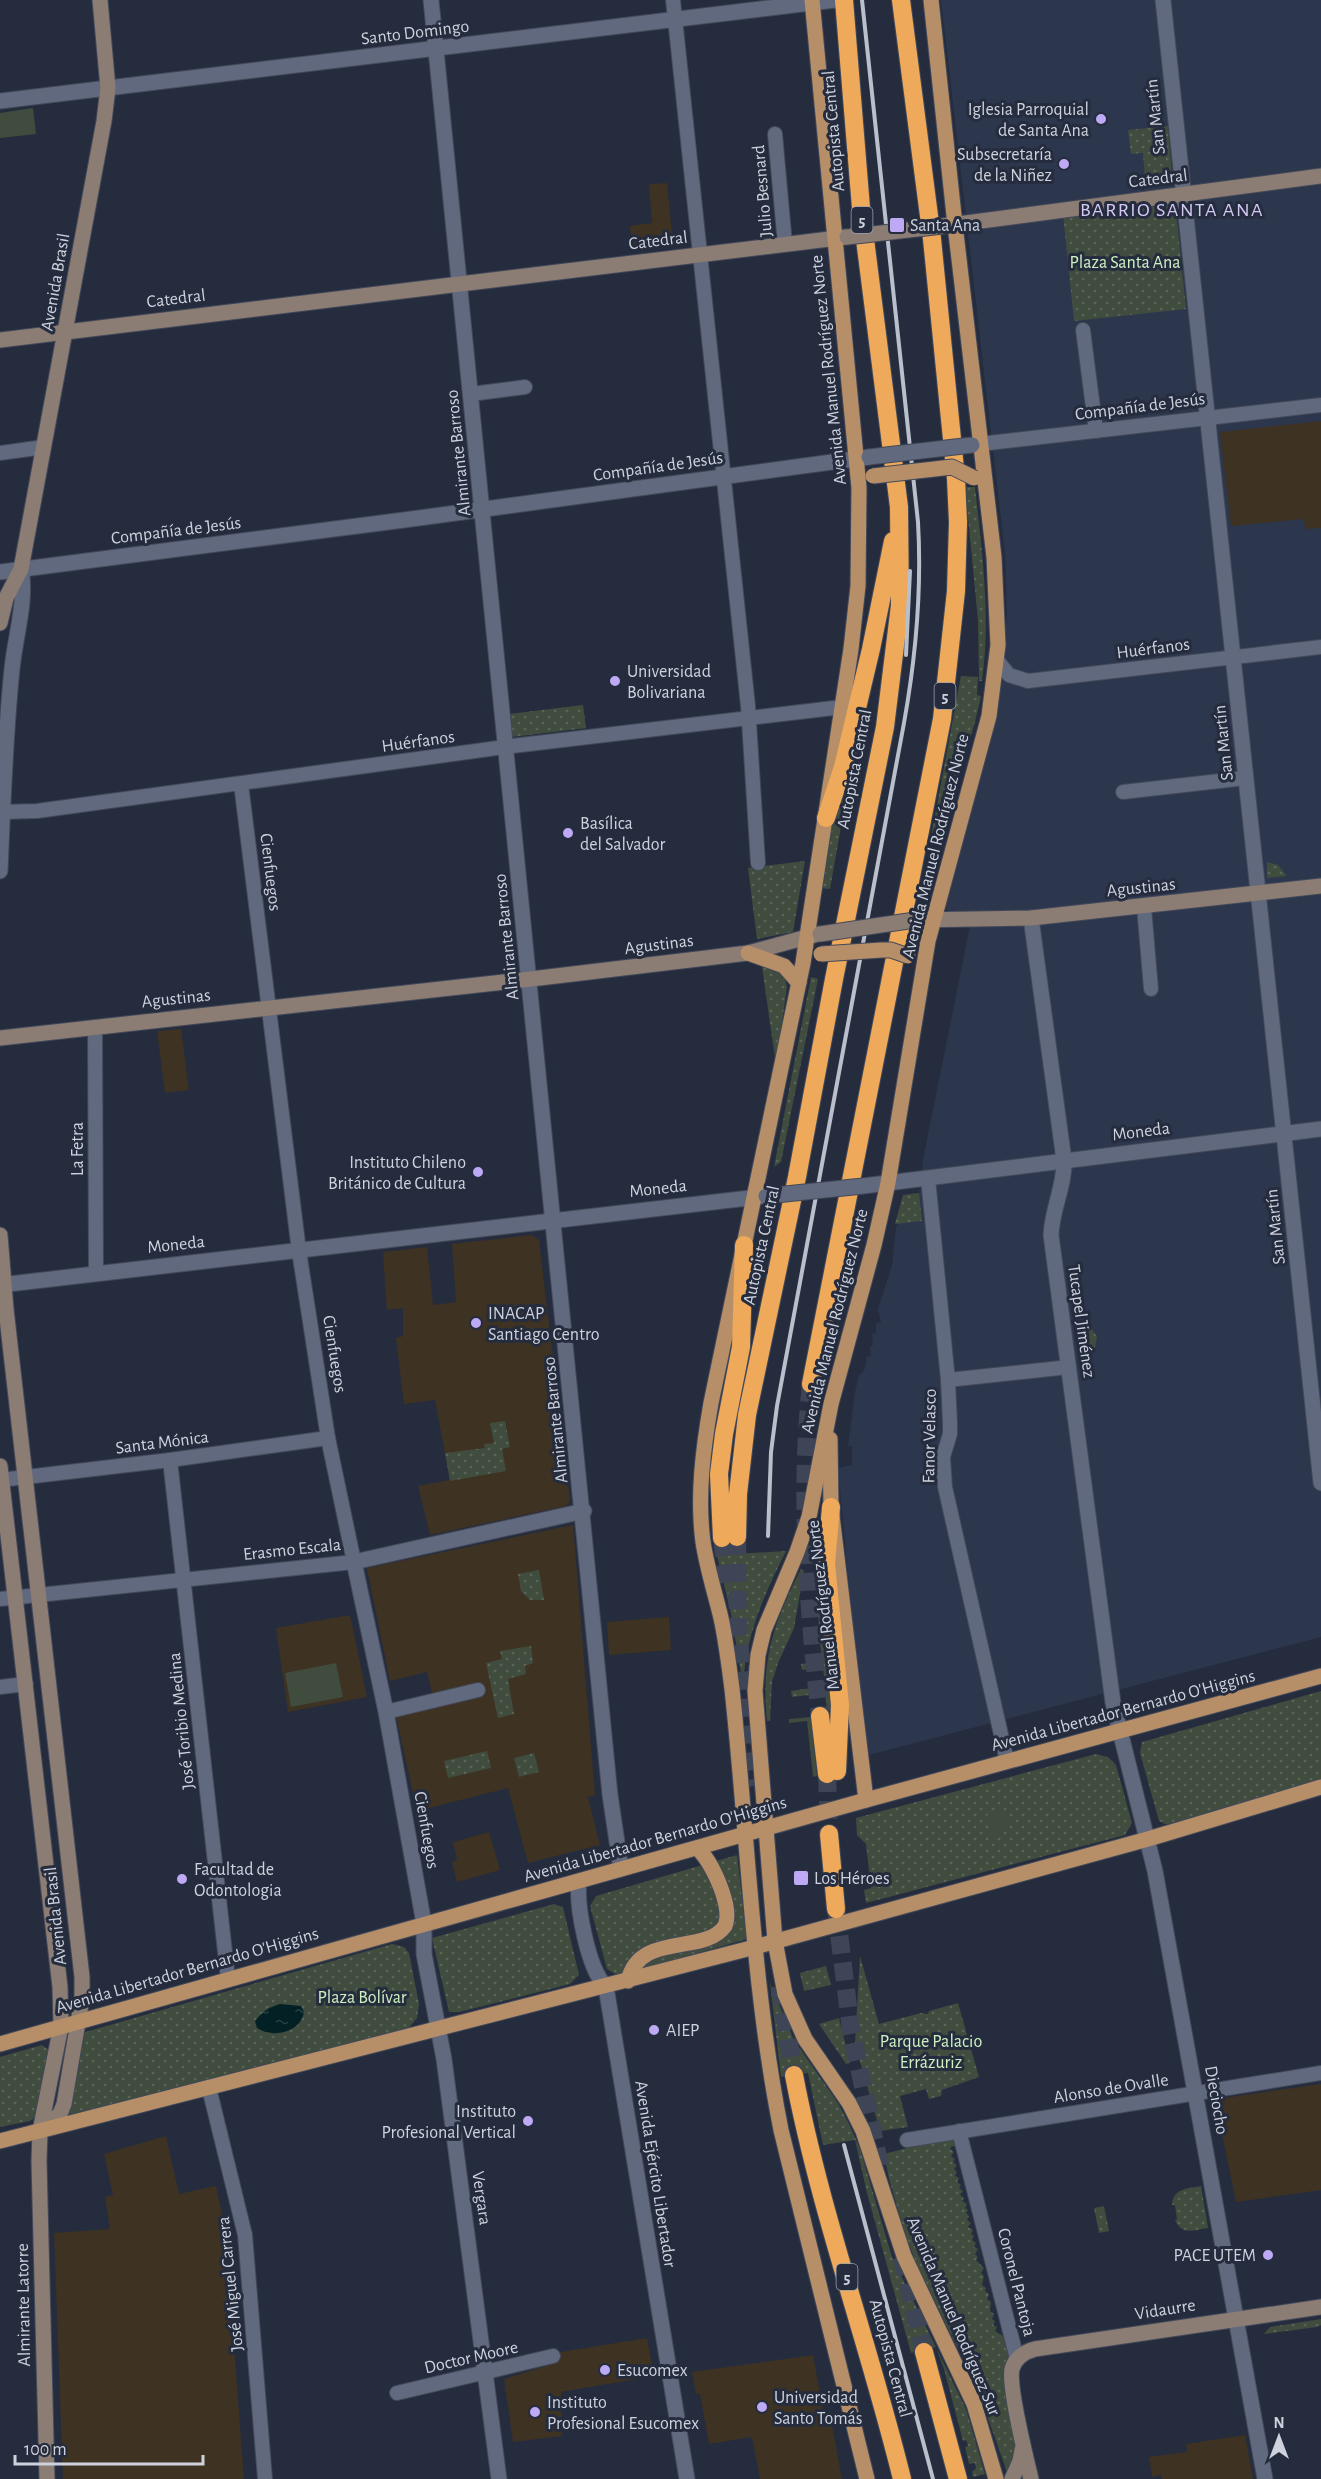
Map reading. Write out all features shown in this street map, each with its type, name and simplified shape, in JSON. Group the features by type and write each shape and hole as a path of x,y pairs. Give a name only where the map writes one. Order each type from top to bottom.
{"highway":[{"name":"5","path":"811,1384 942,719 956,591 958,522 956,479 932,239 901,0"},
{"name":"Autopista Central","path":"744,1245 741,1347 724,1434 720,1474 729,1538 738,1494 747,1415 797,1176 888,708 900,605 899,507 861,208 826,1"},
{"path":"826,818 838,786 867,668 899,507"},
{"path":"820,1716 832,1773 840,1705 826,1564 831,1507"},
{"path":"829,1834 836,1909"},
{"name":"Autopista Central","path":"794,2075 816,2175 864,2336 902,2479"},
{"name":"Autopista Central","path":"924,2352 958,2479"}],"main road":[{"name":"Avenida Brasil","path":"0,623 6,598 21,569 104,121 108,88 100,0"},
{"name":"Avenida Manuel Rodríguez Norte","path":"775,1941 755,1691 758,1655 769,1617 797,1552 809,1517 831,1404 872,1254 888,1183 934,919 989,716 997,660 998,599 980,482 949,226 931,0"},
{"name":"Avenida Manuel Rodríguez Norte","path":"756,1947 727,1652 704,1549 700,1507 708,1420 744,1245 760,1197 803,963 814,935 826,818 858,586 859,488 863,458 840,238 826,1"},
{"name":"Catedral","path":"0,340 949,226 1321,176"},
{"path":"859,488 873,476 952,467 980,482"},
{"name":"Agustinas","path":"0,1038 531,979 748,952 814,935 915,920 1031,918 1321,886"},
{"path":"803,963 821,954 891,950 908,956 923,972"},
{"path":"748,952 784,966 799,983"},
{"name":"Avenida Brasil","path":"0,1235 2,1285 82,1977 82,1999 60,2114 40,2131"},
{"name":"Manuel Rodríguez Norte","path":"831,1404 831,1507 866,1800"},
{"name":"Avenida Brasil","path":"0,1475 8,1598 26,1684 58,1964 61,2026 40,2131"},
{"name":"Avenida Libertador Bernardo O'Higgins","path":"0,2044 866,1800 1321,1676"},
{"path":"0,2140 756,1947 1148,1839 1321,1787"},
{"path":"628,1981 631,1970 645,1954 718,1934 725,1926 727,1914 716,1876 709,1862 697,1848"},
{"name":"Avenida Manuel Rodríguez Sur","path":"775,1941 780,1976 789,2005 805,2039 849,2103 863,2131 904,2256 974,2404 996,2479"},
{"path":"756,1947 768,2053 781,2130 867,2479"},
{"name":"Almirante Latorre","path":"40,2131 47,2479"},
{"name":"Vidaurre","path":"1017,2359 1035,2349 1321,2307"},
{"name":"Coronel Pantoja","path":"1017,2359 1012,2369 1011,2379 1031,2479"},
{"path":"1012,2479 1020,2461 1023,2444"}],"street":[{"name":"Almirante Barroso","path":"431,0 484,509 504,747 531,979 584,1510 610,1795 621,1869"},
{"path":"673,0 748,717 758,862"},
{"name":"San Martín","path":"1163,0 1321,1483"},
{"name":"Santo Domingo","path":"0,101 826,1"},
{"name":"Julio Besnard","path":"775,134 785,244"},
{"path":"1083,330 1096,431"},
{"path":"471,394 525,387"},
{"name":"Compañía de Jesús","path":"0,572 863,458 1321,405"},
{"path":"0,453 44,447"},
{"name":"Avenida Brasil","path":"0,871 1,812 10,680 23,588 21,569"},
{"name":"Huérfanos","path":"997,660 1010,675 1028,681 1321,646"},
{"name":"Huérfanos","path":"1,812 37,811 504,747 842,707"},
{"path":"1123,792 1246,778"},
{"name":"Cienfuegos","path":"241,784 299,1251 328,1438 386,1712 424,1924"},
{"path":"1144,907 1152,989"},
{"name":"Tucapel Jiménez","path":"1031,918 1064,1160 1063,1183 1052,1215 1051,1235 1113,1703 1120,1731"},
{"name":"La Fetra","path":"95,1027 96,1272"},
{"name":"Moneda","path":"2,1285 96,1272 863,1186 1321,1129"},
{"name":"Fanor Velasco","path":"928,1178 948,1380 950,1434 942,1464 946,1493 1007,1761"},
{"path":"948,1380 1069,1367"},
{"name":"Santa Mónica","path":"0,1475 25,1477 328,1438"},
{"name":"José Toribio Medina","path":"170,1460 228,1979"},
{"name":"Erasmo Escala","path":"8,1598 354,1562 584,1510"},
{"path":"0,1687 26,1684"},
{"path":"386,1712 478,1690"},
{"name":"Dieciocho","path":"1120,1731 1148,1839 1265,2479"},
{"name":"Avenida Ejército Libertador","path":"579,1881 578,1908 596,1974 606,1987 687,2479"},
{"name":"Vergara","path":"424,1924 423,1950 444,2059 499,2479"},
{"name":"Alonso de Ovalle","path":"908,2140 1321,2073"},
{"name":"José Miguel Carrera","path":"209,2088 245,2235 266,2479"},
{"name":"Coronel Pantoja","path":"959,2131 1017,2359"},
{"name":"Doctor Moore","path":"397,2393 553,2356"}],"shaded area":[{"path":"941,0 1321,0 1321,1637 865,1756 838,1468 852,1465 852,1446 848,1446 855,1392 859,1375 864,1371 866,1357 871,1356 870,1347 873,1345 872,1334 876,1333 876,1323 881,1322 878,1309 892,1265 896,1227 899,1225 895,1224 903,1195 919,1193 924,1154 973,911 948,911 940,897 998,688 1007,614 1005,554"},
{"path":"667,183 672,235 667,243 632,246 630,226 652,223 649,184"},
{"path":"1321,421 1321,528 1305,529 1304,519 1231,526 1220,432"},
{"path":"181,1029 189,1090 165,1093 157,1031"},
{"path":"531,1235 539,1240 570,1501 566,1506 430,1535 418,1486 450,1480 435,1400 404,1404 396,1338 403,1336 403,1308 387,1310 383,1252 427,1247 433,1305 456,1302 452,1244"},
{"path":"573,1525 595,1795 588,1797 600,1845 528,1863 508,1788 417,1811 396,1716 435,1705 427,1672 390,1681 367,1568"},
{"path":"350,1615 367,1697 288,1712 276,1628"},
{"path":"669,1617 671,1650 609,1655 607,1622"},
{"path":"489,1832 500,1870 457,1882 452,1862 457,1860 453,1842"},
{"path":"1321,2084 1321,2190 1236,2202 1216,2105 1217,2099"},
{"path":"166,2136 179,2194 216,2186 225,2228 244,2479 63,2479 54,2233 110,2229 105,2197 113,2195 104,2154"},
{"path":"647,2338 654,2376 561,2392 562,2436 513,2442 504,2379 556,2363 555,2353"},
{"name":"Universidad Santo Tomás","path":"813,2355 825,2421 831,2420 842,2479 760,2479 752,2437 709,2444 700,2394 696,2394 692,2372"},
{"path":"1245,2435 1253,2479 1162,2479 1161,2475 1152,2477 1149,2457 1187,2452 1186,2444"}],"green space":[{"path":"33,108 36,134 0,138 0,113"},
{"path":"1168,126 1172,176 1145,178 1143,153 1131,154 1128,130"},
{"name":"Plaza Santa Ana","path":"1175,203 1186,309 1074,321 1063,214"},
{"path":"965,487 975,487 983,560 986,632 982,681 979,681 978,620"},
{"path":"961,676 978,677 977,695 981,696 941,839 931,837"},
{"path":"583,705 586,728 512,737 509,714"},
{"path":"849,781 830,889 820,888 831,820"},
{"path":"805,861 793,932 757,939 748,868"},
{"path":"1267,862 1278,865 1287,876 1267,878"},
{"path":"771,966 784,974 787,987 776,1065 762,967"},
{"path":"811,977 818,979 781,1162 774,1167"},
{"path":"919,1193 922,1221 895,1224 903,1195"},
{"path":"1083,1326 1092,1329 1097,1337 1095,1347 1086,1352"},
{"path":"505,1421 510,1447 502,1449 506,1471 450,1481 445,1453 485,1448 484,1444 494,1443 490,1423"},
{"path":"786,1551 759,1610 746,1656 744,1673 741,1673 731,1614 717,1555"},
{"path":"801,1569 804,1571 794,1628 772,1682 770,1721 767,1721 766,1679 771,1642 783,1607"},
{"path":"539,1570 544,1600 530,1600 521,1591 518,1574"},
{"path":"816,1594 820,1594 833,1710 827,1710 825,1693 792,1697 791,1691 825,1686 823,1667 802,1670 801,1664 822,1661 820,1642 813,1642 813,1636 820,1635"},
{"path":"531,1646 533,1663 525,1666 526,1674 508,1679 514,1714 498,1718 486,1663 502,1659 500,1651"},
{"path":"336,1663 343,1697 291,1707 285,1673"},
{"path":"1321,1691 1321,1779 1169,1824 1159,1821 1140,1753 1142,1742"},
{"path":"811,1717 817,1776 813,1777 807,1721 789,1723 789,1719"},
{"path":"487,1751 491,1768 448,1778 444,1761"},
{"path":"534,1753 539,1772 519,1777 514,1758"},
{"path":"1096,1754 1108,1757 1116,1765 1132,1823 1125,1835 866,1903 864,1890 871,1888 866,1844 857,1835 856,1818"},
{"path":"1008,1809 1010,1815 1006,1816 1009,1828 1001,1835 993,1837 987,1815 998,1814"},
{"path":"737,1855 747,1939 632,1972 617,1975 607,1969 590,1906 596,1896"},
{"path":"554,1904 563,1907 579,1975 570,1984 459,2012 449,2012 432,1938"},
{"name":"Plaza Bolívar","path":"392,1944 404,1947 409,1953 419,2004 417,2018 408,2029 71,2117 68,2115 82,2033"},
{"name":"Parque Palacio Errázuriz","path":"860,1956 879,2024 921,2013 928,2014 929,2011 958,2003 979,2077 942,2090 941,2096 929,2099 926,2089 900,2096 908,2127 880,2131 855,2044"},
{"path":"826,1966 831,1985 804,1991 800,1973"},
{"path":"770,1983 794,2040 838,2103 850,2126 860,2149 892,2257 936,2347 911,2353 867,2193 855,2140 823,2145 808,2073 781,2077"},
{"path":"839,2018 850,2063 846,2064 819,2024"},
{"path":"42,2045 49,2050 37,2116 30,2121 0,2127 0,2057"},
{"path":"946,2138 955,2140 960,2148 952,2146 950,2149 954,2152 951,2156 957,2165 954,2169 957,2172 955,2176 959,2178 957,2182 961,2185 959,2188 963,2191 960,2195 964,2198 962,2201 967,2204 965,2208 969,2216 967,2220 971,2223 968,2227 973,2230 972,2240 976,2243 974,2247 978,2249 975,2254 978,2257 976,2260 984,2268 981,2273 984,2276 982,2285 989,2294 987,2299 991,2302 990,2311 994,2314 992,2319 995,2321 993,2325 997,2327 995,2331 1003,2336 1007,2335 1011,2350 1005,2365 1004,2379 1016,2451 1007,2472 977,2387 920,2272 906,2237 884,2154"},
{"path":"1201,2186 1208,2228 1185,2230 1175,2220 1177,2220 1175,2205 1172,2205 1173,2199 1182,2190"},
{"path":"1104,2206 1109,2231 1099,2233 1094,2208"},
{"path":"1321,2319 1321,2325 1317,2327 1264,2334 1270,2327"},
{"path":"937,2348 966,2409 985,2474 973,2477 972,2471 976,2469 975,2463 969,2464 965,2447 968,2446 966,2440 963,2441"}],"water":[{"path":"280,2004 301,2006 304,2012 298,2024 292,2029 278,2033 257,2028 255,2021 260,2015"}],"tunnel":[{"path":"811,1384 807,1426 806,1550 820,1716"},
{"path":"737,1537 738,1634 756,1786"},
{"path":"722,1538 728,1589"},
{"path":"827,1774 829,1834"},
{"path":"836,1909 851,2030 880,2166"},
{"path":"780,1986 794,2075"},
{"path":"902,2257 924,2352"}],"railway":[{"path":"768,1536 771,1452 777,1406 904,723 917,623 918,522 862,0"},
{"path":"906,655 910,571"},
{"path":"844,2145 933,2479"}],"place":[{"name":"Iglesia Parroquial de Santa Ana","path":"1101,119"},
{"name":"Subsecretaría de la Niñez","path":"1064,164"},
{"name":"Santa Ana","path":"897,225"},
{"name":"Universidad Bolivariana","path":"615,681"},
{"name":"Basílica del Salvador","path":"568,833"},
{"name":"Instituto Chileno Británico de Cultura","path":"478,1172"},
{"name":"INACAP Santiago Centro","path":"476,1323"},
{"name":"Los Héroes","path":"801,1878"},
{"name":"Facultad de Odontologia","path":"182,1879"},
{"name":"AIEP","path":"654,2030"},
{"name":"Instituto Profesional Vertical","path":"528,2121"},
{"name":"PACE UTEM","path":"1268,2255"},
{"name":"Esucomex","path":"605,2370"},
{"name":"Universidad Santo Tomás","path":"762,2407"},
{"name":"Instituto Profesional Esucomex","path":"535,2412"}],"district":[{"name":"BARRIO SANTA ANA","path":"1172,209"}]}
